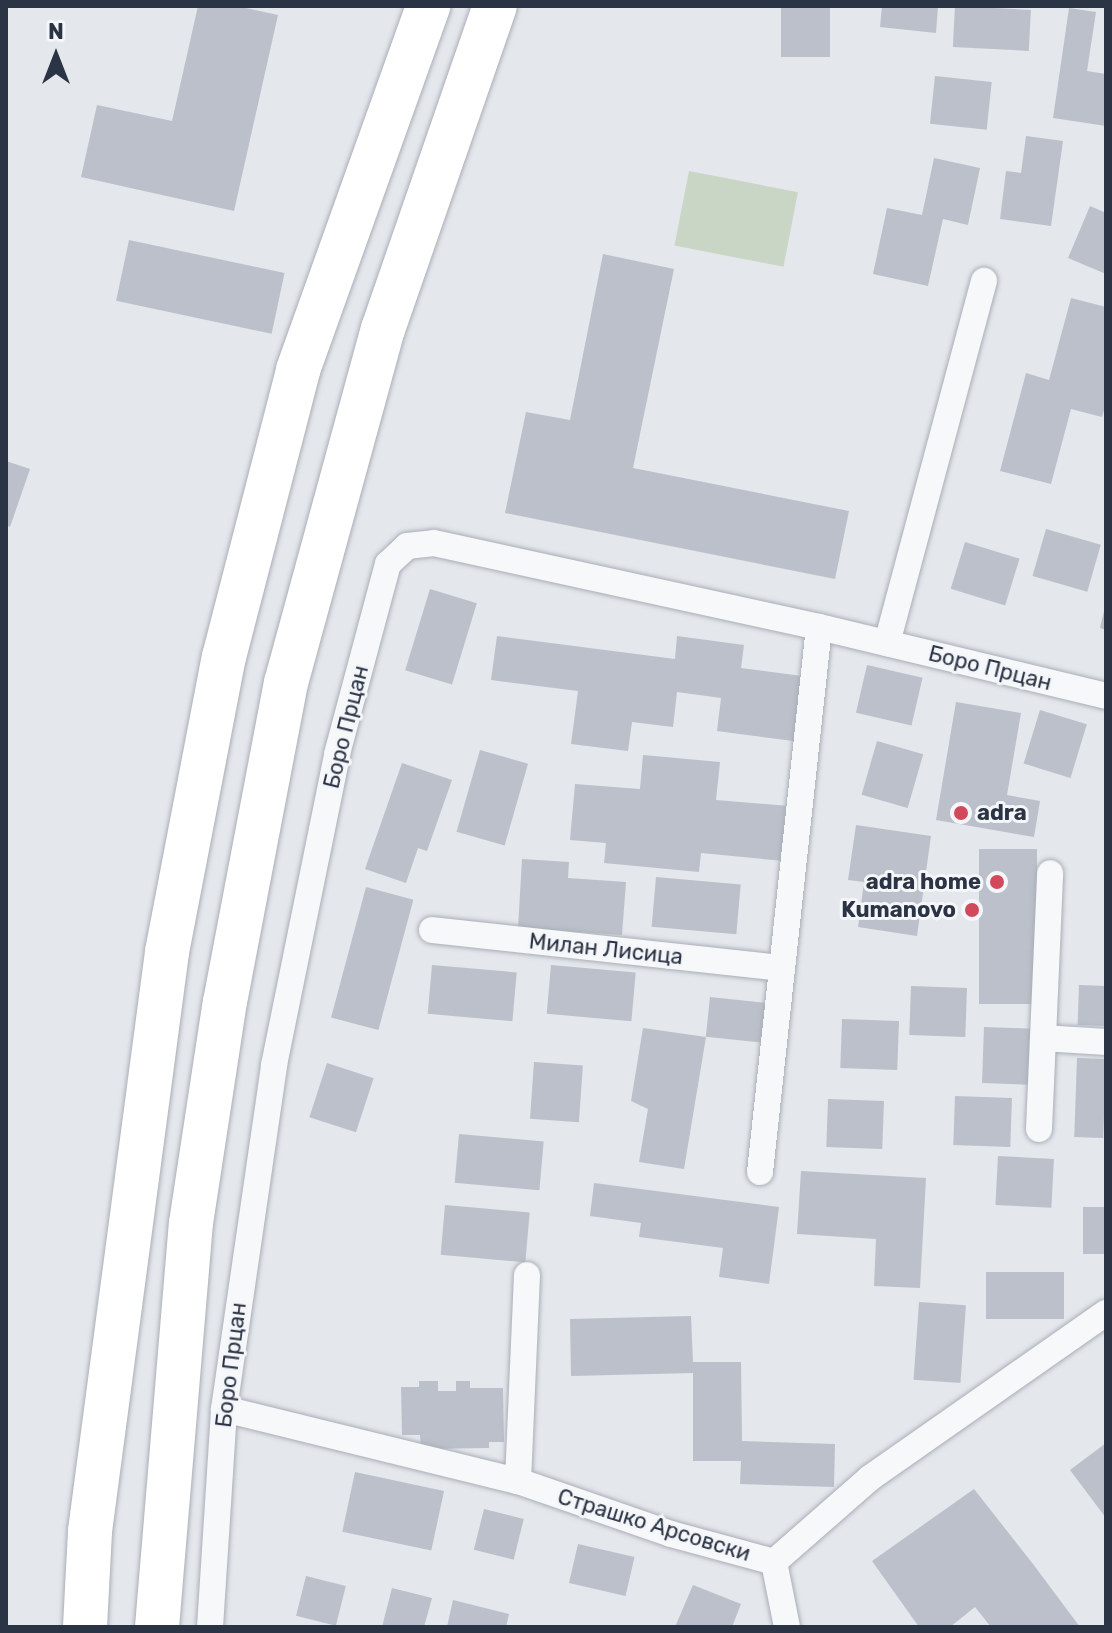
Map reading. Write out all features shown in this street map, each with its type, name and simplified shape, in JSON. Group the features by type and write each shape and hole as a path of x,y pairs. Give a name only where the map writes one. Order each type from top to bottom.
{"highway":[{"path":"85,1627 90,1531 167,952 224,657 298,370 428,6"},
{"path":"157,1627 191,1223 225,1002 286,683 383,329 495,6"},
{"path":"178,1627 201,1312 191,1223"}],"street":[{"path":"887,643 984,281"},
{"name":"Боро Прцан","path":"210,1627 224,1409 274,1065 337,754 388,564 407,546 434,543 819,627 1106,696"},
{"path":"760,1172 779,968 819,627"},
{"path":"1039,1129 1050,873"},
{"name":"Милан Лисица","path":"432,930 779,968"},
{"path":"1043,1038 1106,1042"},
{"path":"518,1481 527,1275"},
{"name":"Страшко Арсовски","path":"224,1409 518,1481 671,1534 774,1562 870,1478 1106,1313"},
{"path":"774,1562 787,1627"}],"green space":[{"path":"689,171 798,192 783,267 674,246"}],"building":[{"path":"198,6 237,6 278,15 234,211 81,177 97,105 172,121"},
{"path":"781,6 830,6 830,57 781,57"},
{"path":"882,6 938,6 936,33 880,27"},
{"path":"955,6 1031,10 1029,51 953,47"},
{"path":"1069,8 1096,12 1087,71 1106,74 1106,126 1053,118"},
{"path":"935,76 992,82 987,130 930,124"},
{"path":"1026,136 1063,141 1051,226 1000,219 1006,171 1021,173"},
{"path":"934,158 980,168 968,225 943,219 928,286 873,274 887,208 922,215"},
{"path":"1090,206 1106,213 1106,274 1068,258"},
{"path":"129,240 285,273 272,334 116,301"},
{"path":"603,254 674,269 633,468 849,511 835,579 505,513 526,412 570,420"},
{"path":"1071,298 1106,307 1106,404 1102,417 1071,409 1051,484 1000,471 1026,373 1049,380"},
{"path":"6,461 30,469 10,527 6,525"},
{"path":"1046,529 1101,545 1087,592 1032,576"},
{"path":"965,542 1020,559 1005,606 951,589"},
{"path":"430,589 477,603 452,685 405,670"},
{"path":"1106,607 1106,630 1100,628"},
{"path":"497,636 675,659 677,636 744,645 741,668 810,677 801,742 717,731 721,698 677,692 673,727 632,722 628,751 571,744 578,691 491,680"},
{"path":"867,665 923,678 912,726 856,713"},
{"path":"956,702 1021,713 1007,795 1040,801 1034,837 936,820"},
{"path":"1040,710 1087,724 1070,778 1024,764"},
{"path":"877,741 923,754 908,808 862,795"},
{"path":"480,750 528,764 505,845 457,832"},
{"path":"643,755 720,762 716,800 789,806 784,861 701,853 699,872 604,863 606,843 570,840 575,784 640,789"},
{"path":"402,763 452,780 427,851 418,848 406,883 365,869"},
{"path":"856,825 931,836 917,936 858,927 864,882 848,880"},
{"path":"979,849 1037,849 1037,1004 979,1004"},
{"path":"522,859 569,862 568,878 626,882 622,935 518,928"},
{"path":"656,877 741,884 736,934 652,927"},
{"path":"366,887 413,900 378,1030 331,1017"},
{"path":"432,965 517,972 512,1021 428,1014"},
{"path":"551,965 636,972 631,1021 547,1014"},
{"path":"1079,985 1106,986 1105,1026 1078,1025"},
{"path":"911,986 967,988 965,1037 909,1035"},
{"path":"710,997 768,1003 764,1043 706,1037"},
{"path":"842,1019 899,1021 897,1070 840,1068"},
{"path":"984,1027 1032,1029 1030,1085 982,1083"},
{"path":"643,1028 706,1037 684,1169 639,1162 648,1109 631,1101"},
{"path":"1077,1058 1106,1059 1103,1138 1074,1137"},
{"path":"534,1062 583,1065 579,1122 530,1119"},
{"path":"327,1063 374,1078 356,1132 309,1117"},
{"path":"955,1096 1012,1098 1010,1147 953,1145"},
{"path":"828,1099 884,1101 882,1149 826,1147"},
{"path":"459,1134 544,1141 539,1190 455,1183"},
{"path":"998,1156 1054,1159 1051,1208 995,1205"},
{"path":"801,1171 926,1178 920,1288 874,1286 876,1239 797,1234"},
{"path":"594,1183 779,1207 769,1284 719,1277 723,1248 639,1237 641,1223 590,1216"},
{"path":"445,1205 530,1212 525,1262 441,1255"},
{"path":"1083,1207 1106,1207 1106,1254 1083,1254"},
{"path":"986,1272 1064,1272 1064,1319 986,1319"},
{"path":"919,1302 966,1305 960,1383 914,1380"},
{"path":"691,1316 693,1362 741,1362 742,1441 835,1444 834,1487 740,1484 741,1461 693,1461 693,1373 571,1376 570,1319"},
{"path":"419,1381 438,1381 438,1391 456,1391 456,1381 470,1381 470,1388 503,1388 504,1442 489,1442 489,1448 421,1449 420,1435 402,1435 401,1387 419,1387"},
{"path":"1106,1443 1106,1518 1070,1470"},
{"path":"355,1472 444,1491 431,1551 342,1532"},
{"path":"974,1489 1080,1627 991,1627 975,1607 950,1627 919,1627 872,1561"},
{"path":"484,1509 524,1519 514,1560 474,1550"},
{"path":"578,1544 635,1557 626,1596 569,1583"},
{"path":"306,1576 346,1586 336,1626 296,1616"},
{"path":"693,1585 741,1604 732,1627 675,1627"},
{"path":"392,1588 432,1598 424,1627 382,1627"},
{"path":"453,1600 509,1614 506,1627 447,1627"}],"place":[{"name":"adra","path":"961,813"},
{"name":"adra home","path":"997,882"},
{"name":"Kumanovo","path":"972,910"}]}
